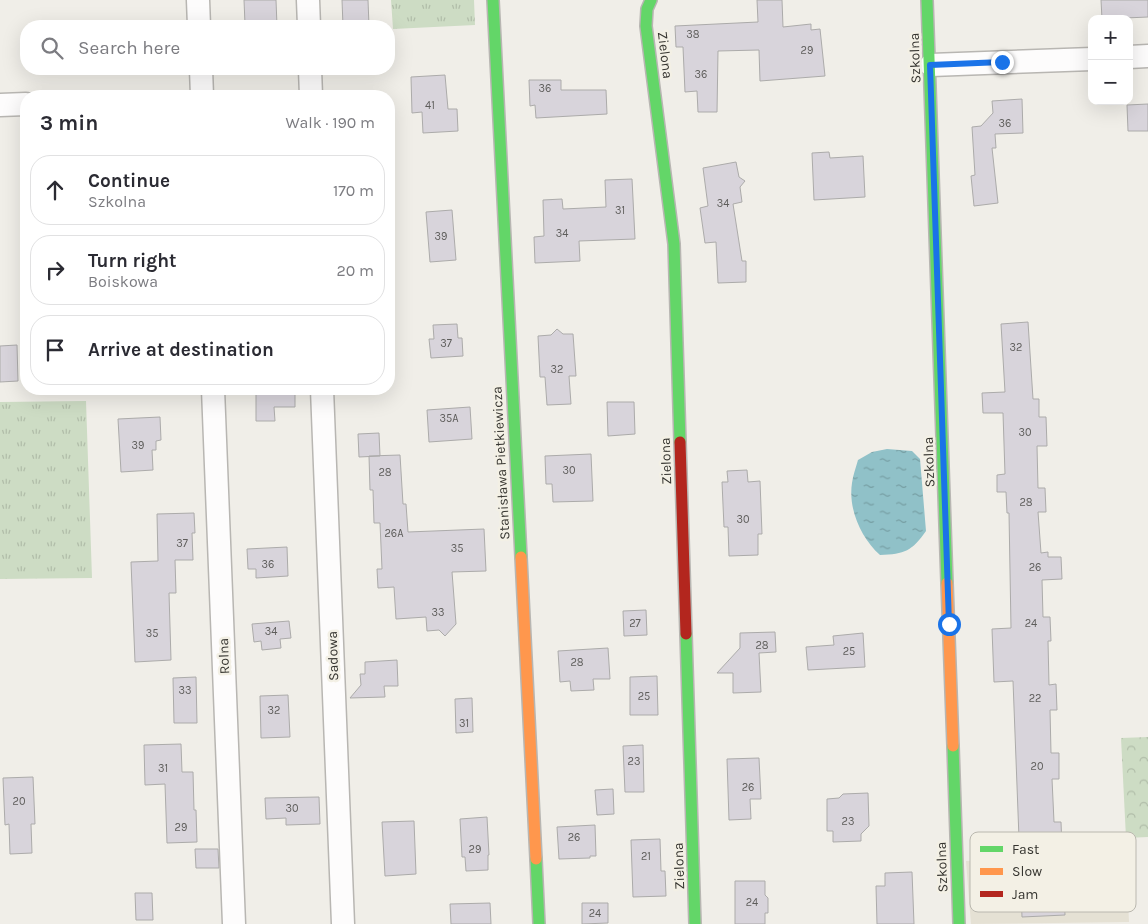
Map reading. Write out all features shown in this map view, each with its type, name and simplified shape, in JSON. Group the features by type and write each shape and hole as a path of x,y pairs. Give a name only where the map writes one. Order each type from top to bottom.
{"street":[{"path":"198,0 199,20"},
{"path":"308,0 309,20"},
{"name":"Stanisława Pietkiewicza","path":"493,0 539,924"},
{"name":"Zielona","path":"651,0 647,9 646,26 674,244 695,924"},
{"name":"Szkolna","path":"928,0 959,924"},
{"path":"1133,57 1148,56"},
{"path":"930,65 1088,59"},
{"path":"201,75 202,90"},
{"path":"310,75 311,90"},
{"path":"0,105 20,104"},
{"name":"Rolna","path":"214,395 234,924"},
{"name":"Sadowa","path":"322,395 343,924"}],"shaded area":[{"path":"966,861 970,861 970,911"},
{"path":"970,912 1129,912 1129,922 971,924"}],"green space":[{"path":"391,0 474,0 475,25 395,29 395,20 392,20"},
{"path":"86,401 92,578 0,579 0,402"},
{"path":"1148,737 1148,837 1136,838 1136,832 1126,832 1121,738"}],"water":[{"path":"887,449 912,451 920,459 926,531 907,550 896,554 880,555 867,540 857,522 851,493 852,480 858,460 872,452"}],"building":[{"path":"244,0 276,0 277,20 245,20"},
{"path":"342,0 368,0 369,20 343,20"},
{"path":"757,0 782,0 783,27 811,24 811,30 820,29 825,76 760,81 759,50 718,51 717,112 698,112 697,91 685,92 683,47 676,47 675,26 758,22"},
{"path":"1101,0 1148,0 1148,17 1102,15"},
{"path":"445,75 448,109 457,109 458,131 423,133 422,112 412,113 411,77"},
{"path":"529,80 561,80 561,90 606,90 607,114 536,118 535,105 530,106"},
{"path":"1022,99 1023,133 995,134 996,148 992,148 998,203 974,206 971,176 975,175 972,127 981,126 993,113 992,101"},
{"path":"1148,104 1148,131 1128,131 1127,105"},
{"path":"829,152 830,158 863,156 865,197 814,200 812,153"},
{"path":"736,162 739,177 745,181 740,187 742,202 733,204 742,261 746,261 746,282 718,283 716,242 705,243 700,208 708,206 703,168"},
{"path":"632,179 635,239 579,241 580,261 535,263 534,237 544,236 543,200 562,199 563,209 606,207 605,180"},
{"path":"452,210 456,260 430,262 426,212"},
{"path":"1028,322 1033,399 1039,399 1039,417 1046,417 1047,446 1037,446 1038,488 1045,488 1046,512 1038,512 1041,553 1048,552 1048,557 1061,557 1062,579 1042,580 1043,617 1050,617 1051,641 1048,641 1049,685 1056,684 1057,710 1050,710 1051,753 1059,753 1059,779 1052,779 1054,822 1061,822 1061,832 1019,832 1013,681 994,682 992,629 1011,628 1009,513 1007,513 1006,492 997,492 997,475 1005,474 1003,413 983,413 982,393 1005,392 1001,324"},
{"path":"457,324 458,338 462,338 463,356 431,358 429,339 434,339 433,325"},
{"path":"557,329 563,334 573,334 576,376 569,376 571,404 547,405 545,377 540,377 538,336 551,335"},
{"path":"17,345 18,381 0,382 0,346"},
{"path":"256,395 295,395 295,407 274,407 275,421 256,421"},
{"path":"607,402 634,402 635,434 608,436"},
{"path":"470,407 472,439 429,442 427,410"},
{"path":"160,417 161,440 156,441 156,450 152,450 153,470 121,472 118,419"},
{"path":"379,433 380,456 359,457 358,434"},
{"path":"591,454 593,501 553,502 552,484 546,484 545,456"},
{"path":"400,455 403,504 406,504 408,532 484,529 486,571 452,572 456,624 445,636 439,630 427,631 426,617 396,619 394,587 378,588 377,569 382,569 380,523 374,523 373,490 370,490 369,456"},
{"path":"747,470 748,482 760,481 762,534 758,534 758,555 729,556 728,527 724,527 722,482 728,482 727,471"},
{"path":"194,513 195,533 192,533 193,560 175,560 176,593 169,593 171,660 135,662 131,562 158,561 157,514"},
{"path":"287,547 288,576 256,578 256,569 248,569 247,549"},
{"path":"646,610 647,635 624,636 623,611"},
{"path":"289,621 291,638 280,639 281,648 262,650 261,641 254,642 252,624"},
{"path":"775,632 776,652 759,653 761,692 733,693 733,673 717,673 740,648 740,633"},
{"path":"863,633 865,667 808,670 806,647 834,645 833,636"},
{"path":"608,648 610,679 593,679 594,690 571,691 570,681 560,682 558,651"},
{"path":"397,660 398,686 384,686 385,697 350,698 361,685 360,674 365,674 365,662"},
{"path":"657,676 658,715 630,715 630,677"},
{"path":"196,677 197,723 174,723 173,678"},
{"path":"288,695 290,737 261,738 260,696"},
{"path":"472,698 473,732 456,733 455,699"},
{"path":"181,744 182,772 193,772 197,842 167,843 165,784 145,785 144,745"},
{"path":"643,745 644,792 625,792 623,746"},
{"path":"759,758 761,799 750,799 751,819 729,820 727,759"},
{"path":"33,777 35,824 31,824 32,853 10,854 9,824 5,825 3,778"},
{"path":"613,789 614,814 597,815 595,790"},
{"path":"868,793 869,826 861,834 861,841 833,842 833,831 827,831 827,799 839,798 843,794"},
{"path":"319,797 320,824 286,825 286,818 266,819 265,798"},
{"path":"487,817 488,870 466,871 465,857 462,857 460,819"},
{"path":"414,821 416,874 385,876 382,822"},
{"path":"595,825 596,856 590,856 590,858 559,859 557,827"},
{"path":"660,839 661,871 665,871 666,896 633,897 631,840"},
{"path":"195,849 218,849 219,868 196,868"},
{"path":"912,872 914,924 877,924 876,886 885,886 885,873"},
{"path":"735,881 765,881 768,913 765,913 765,924 735,924"},
{"path":"135,893 152,893 153,920 136,920"},
{"path":"490,903 491,924 451,924 450,904"},
{"path":"582,903 608,903 608,923 582,924"},
{"path":"1022,912 1065,912 1065,915 1022,917"}],"traffic: fast":[{"path":"493,0 521,557"},
{"path":"651,0 647,9 646,26 674,244 680,442"},
{"path":"927,0 947,583"},
{"path":"686,634 695,924"},
{"path":"953,746 959,924"},
{"path":"536,859 539,924"}],"traffic: slow":[{"path":"521,557 536,859"},
{"path":"947,583 953,746"}],"traffic: jam":[{"path":"680,442 686,634"}],"route":[{"path":"949,624 930,65 1002,62"}]}
